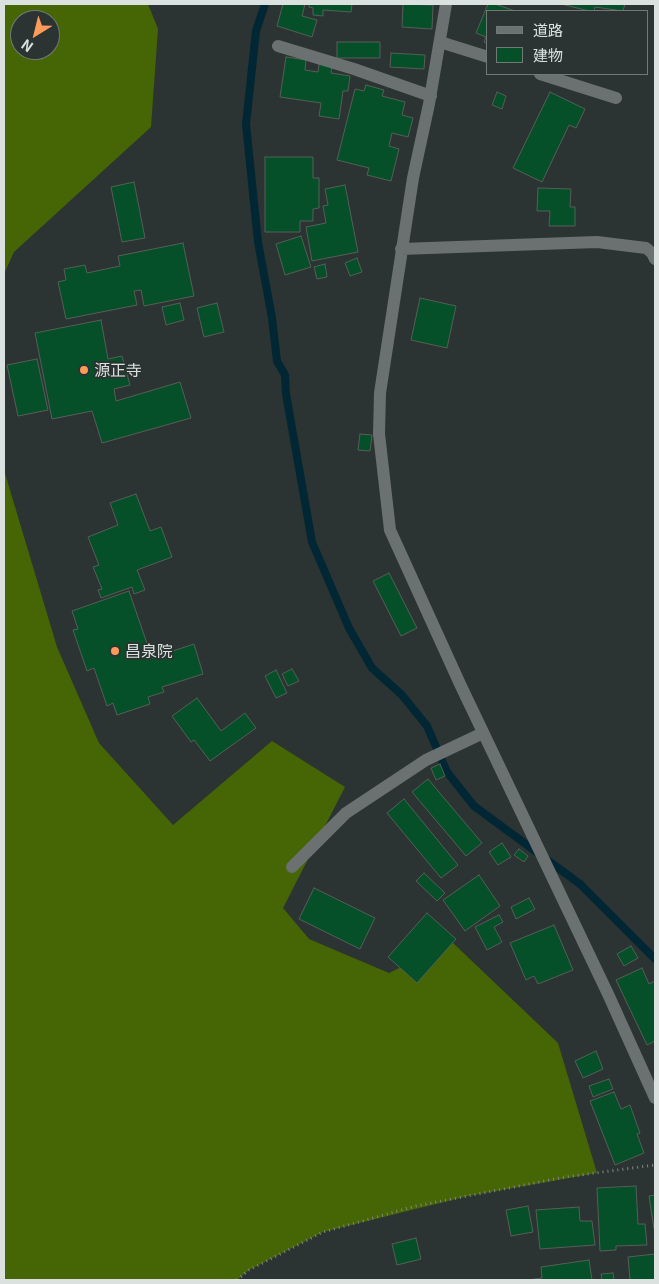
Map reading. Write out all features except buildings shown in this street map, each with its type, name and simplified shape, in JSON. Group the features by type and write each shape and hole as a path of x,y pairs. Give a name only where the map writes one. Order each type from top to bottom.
{"street":[{"path":"446,4 413,178 380,393 379,434 390,530 483,733 555,882 655,1098"},
{"path":"440,42 487,57"},
{"path":"278,46 354,69 430,96"},
{"path":"543,75 616,98"},
{"path":"401,249 597,242 646,248 655,259"},
{"path":"292,867 346,813 426,760 483,733"}],"path":[{"path":"236,1280 249,1270 323,1232 416,1206 564,1177 655,1165"}],"green space":[{"path":"4,4 148,4 158,29 151,127 14,252 4,274"},
{"path":"4,470 57,647 99,743 173,825 272,741 345,787 283,908 309,939 389,973 452,942 558,1043 597,1173 468,1196 323,1232 249,1270 237,1280 4,1280"}],"waterway":[{"path":"265,4 256,31 246,124 258,242 272,318 277,361 285,375 286,394 312,542 349,628 372,668 402,695 427,726 447,772 474,806 580,884 655,959"}],"place":[{"name":"源正寺","path":"84,370"},
{"name":"昌泉院","path":"115,651"}]}
